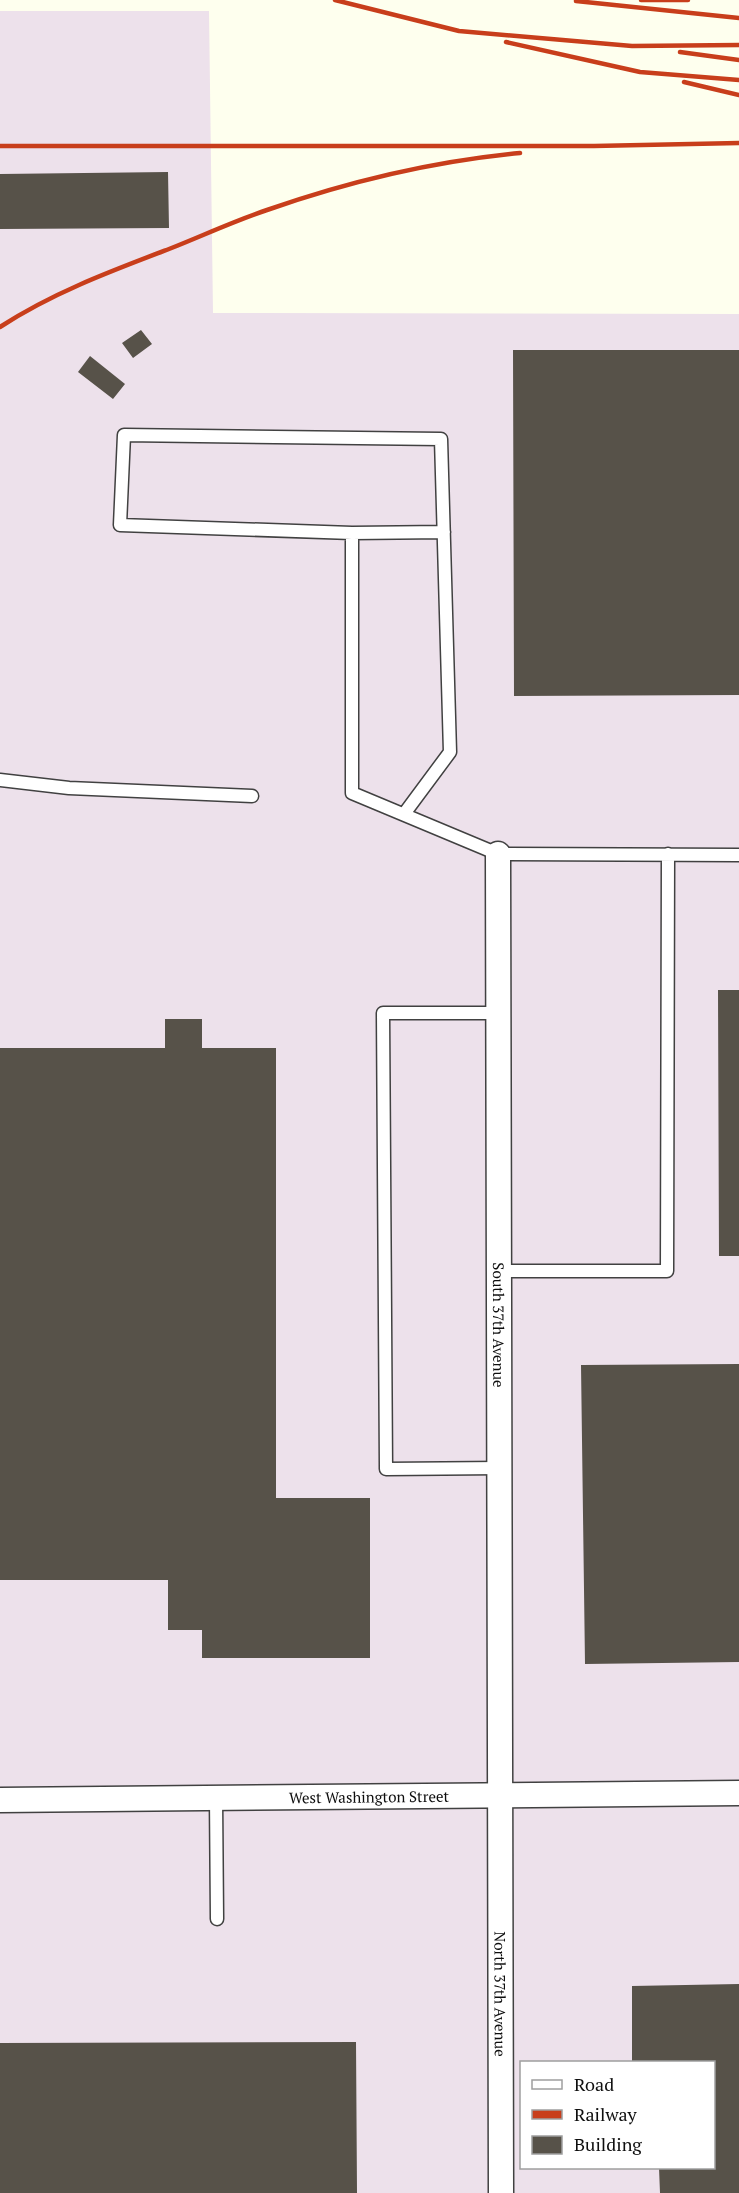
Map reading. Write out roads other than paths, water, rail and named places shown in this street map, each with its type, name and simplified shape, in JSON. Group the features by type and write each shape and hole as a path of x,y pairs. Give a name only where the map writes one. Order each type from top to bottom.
{"street":[{"name":"South 37th Avenue","path":"498,854 502,1795"},
{"name":"West Washington Street","path":"0,1800 739,1793"},
{"name":"North 37th Avenue","path":"501,2193 502,1795"}],"lane":[{"path":"404,814 450,752 444,532 441,439 124,435 120,525 352,533 444,532"},
{"path":"352,533 352,793 498,854 739,855"},
{"path":"0,780 69,788 252,796"},
{"path":"500,1271 667,1271 668,854"},
{"path":"499,1013 382,1013 386,1469 501,1468"},
{"path":"216,1798 218,1919"}],"railway":[{"path":"335,0 459,31 632,46 739,45"},
{"path":"641,0 688,0"},
{"path":"576,1 739,18"},
{"path":"506,42 640,72 739,80"},
{"path":"680,52 739,60"},
{"path":"684,82 739,95"},
{"path":"0,146 594,146 739,143"},
{"path":"0,327 82,284 242,219 297,200 328,190 424,167 520,153"}]}
